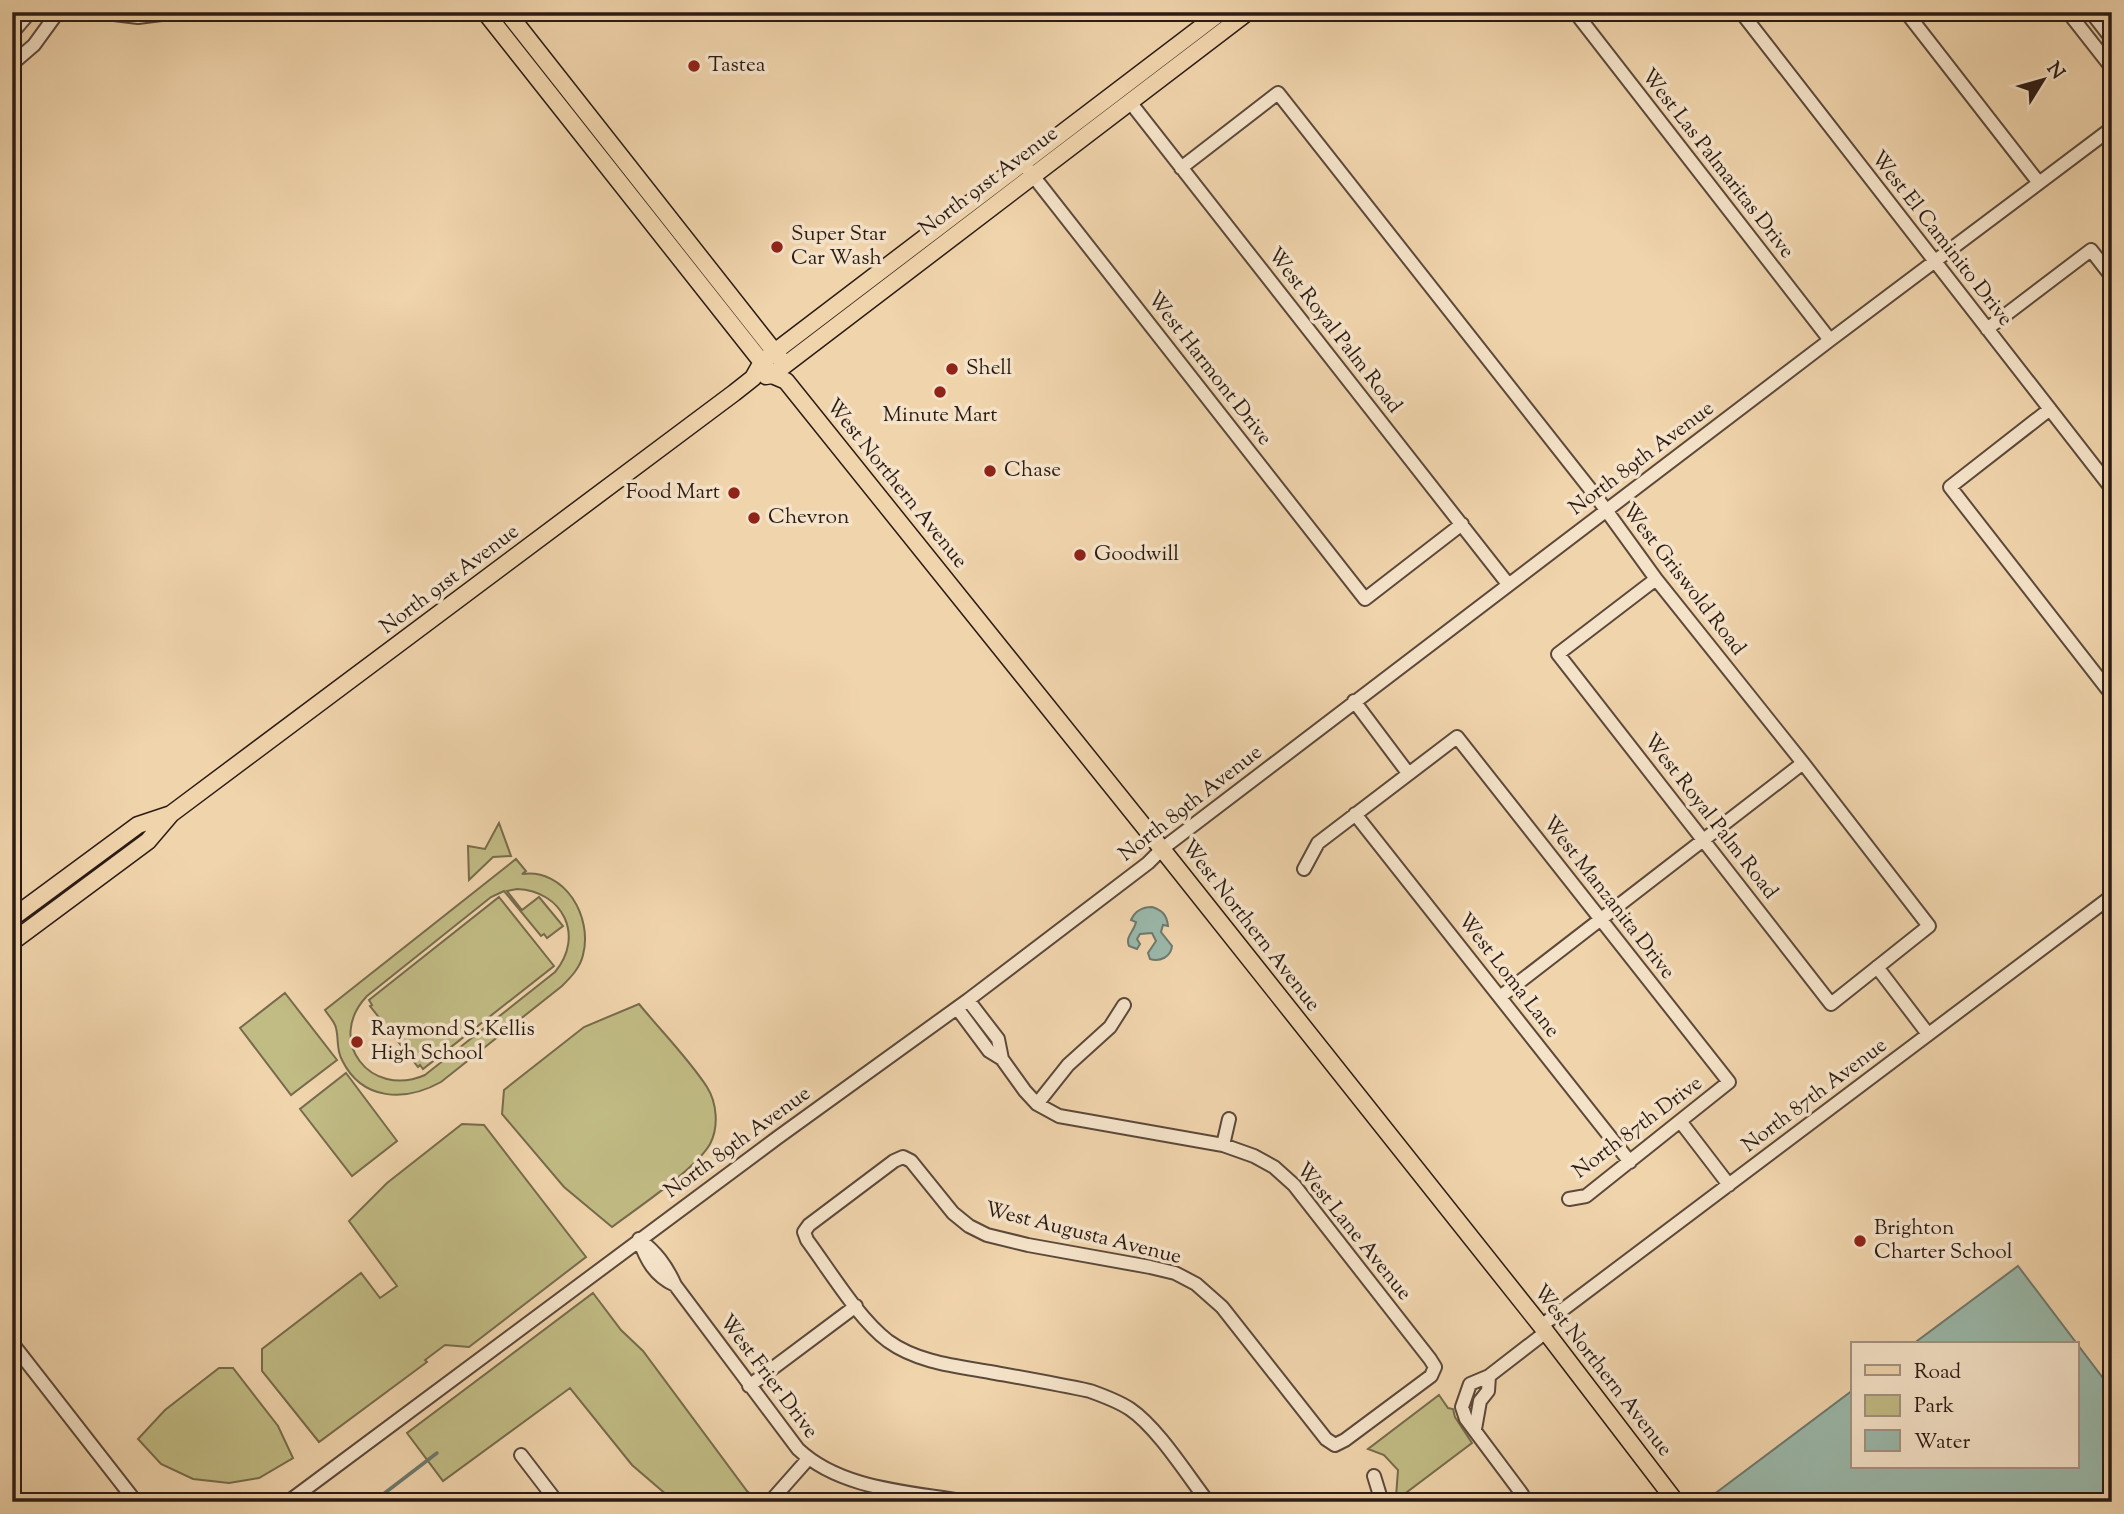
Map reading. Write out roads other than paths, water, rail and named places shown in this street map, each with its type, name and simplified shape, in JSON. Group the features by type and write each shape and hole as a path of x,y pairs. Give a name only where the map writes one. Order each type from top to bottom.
{"main road":[{"name":"West Northern Avenue","path":"485,12 570,120 776,367 1162,849 1544,1329 1676,1502"},
{"name":"West Northern Avenue","path":"507,12 584,109 776,367"},
{"name":"North 91st Avenue","path":"12,942 148,841 170,814 753,378 776,367 899,278 1221,12"},
{"name":"North 91st Avenue","path":"776,367 964,207 1130,102 1248,12"},
{"path":"1130,102 1136,87 1167,62 1184,41"},
{"path":"570,120 584,109"},
{"path":"899,278 897,271 903,263 942,233 964,207"},
{"name":"North 91st Avenue","path":"12,918 138,825 170,814"},
{"path":"44,894 56,910"}],"street":[{"path":"12,33 30,12"},
{"path":"12,64 34,45 58,12"},
{"path":"98,12 138,17 177,12"},
{"name":"West Las Palmaritas Drive","path":"1575,12 1830,340"},
{"name":"West El Caminito Drive","path":"1741,12 2112,489"},
{"path":"1906,12 2039,183"},
{"path":"2068,12 2112,68"},
{"path":"2091,12 2112,38"},
{"name":"West Griswold Road","path":"1181,168 1278,93 1590,488 1656,579 1803,762 1929,926 1877,967"},
{"name":"West Royal Palm Road","path":"1130,102 1508,584"},
{"name":"North 89th Avenue","path":"288,1502 639,1239 968,1000 1354,701 2112,128"},
{"name":"West Harmont Drive","path":"1028,169 1365,599 1462,524"},
{"path":"1987,329 2091,250 2112,277"},
{"path":"2050,409 1950,487 2112,695"},
{"name":"West Royal Palm Road","path":"1656,579 1558,654 1831,1004 1877,967"},
{"path":"1304,869 1318,843 1408,773 1354,701"},
{"name":"West Manzanita Drive","path":"1408,773 1457,737 1729,1083"},
{"path":"1500,997 1803,762"},
{"name":"West Loma Lane","path":"1355,814 1630,1162"},
{"name":"North 87th Avenue","path":"1465,1395 1470,1384 1489,1376 1544,1329 1729,1185 2112,896"},
{"path":"1877,967 1928,1034"},
{"name":"West Lane Avenue","path":"968,1000 998,1039 1002,1059"},
{"path":"1037,1104 1068,1065 1110,1027 1124,1005"},
{"name":"West Lane Avenue","path":"957,1008 989,1051 1002,1059 1037,1104 1059,1116 1223,1145 1254,1156 1274,1167 1294,1185 1435,1367 1431,1376 1335,1445"},
{"name":"North 87th Drive","path":"1569,1199 1586,1196 1729,1083"},
{"path":"1223,1145 1229,1119"},
{"path":"1680,1121 1729,1185"},
{"name":"West Augusta Avenue","path":"856,1306 807,1240 804,1232 809,1224 903,1157 911,1161 953,1213 969,1226 987,1235 1150,1267 1175,1273 1196,1284 1223,1307 1326,1439 1335,1445"},
{"name":"West Frier Drive","path":"639,1239 654,1250 675,1285 808,1459 826,1470 870,1485 967,1502"},
{"path":"750,1386 856,1306 875,1330 909,1353 937,1362 1090,1391 1132,1410 1151,1428 1208,1502"},
{"path":"12,1343 136,1502"},
{"path":"1475,1429 1480,1401 1488,1391 1489,1376"},
{"path":"1480,1401 1465,1395 1462,1407 1466,1419 1522,1494 1524,1502"},
{"path":"521,1455 557,1502"},
{"path":"770,1502 808,1459"},
{"path":"1374,1476 1381,1502"}],"water":[{"path":"1152,907 1165,916 1168,926 1163,925 1161,932 1172,946 1167,956 1158,960 1150,959 1148,953 1156,941 1152,933 1140,934 1137,949 1128,943 1136,922 1131,920 1133,917 1139,910"},
{"path":"2018,1266 2076,1342 1916,1342"},
{"path":"2078,1345 2112,1390 2112,1502 1705,1501 1851,1392 1851,1468 2078,1468"}],"waterway":[{"path":"373,1502 437,1453"}],"place":[{"name":"Tastea","path":"694,66"},
{"name":"Super Star Car Wash","path":"777,247"},
{"name":"Shell","path":"952,369"},
{"name":"Minute Mart","path":"940,392"},
{"name":"Chase","path":"990,471"},
{"name":"Food Mart","path":"734,493"},
{"name":"Chevron","path":"754,518"},
{"name":"Goodwill","path":"1080,555"},
{"name":"Raymond S. Kellis High School","path":"357,1042"},
{"name":"Brighton Charter School","path":"1860,1241"}]}
